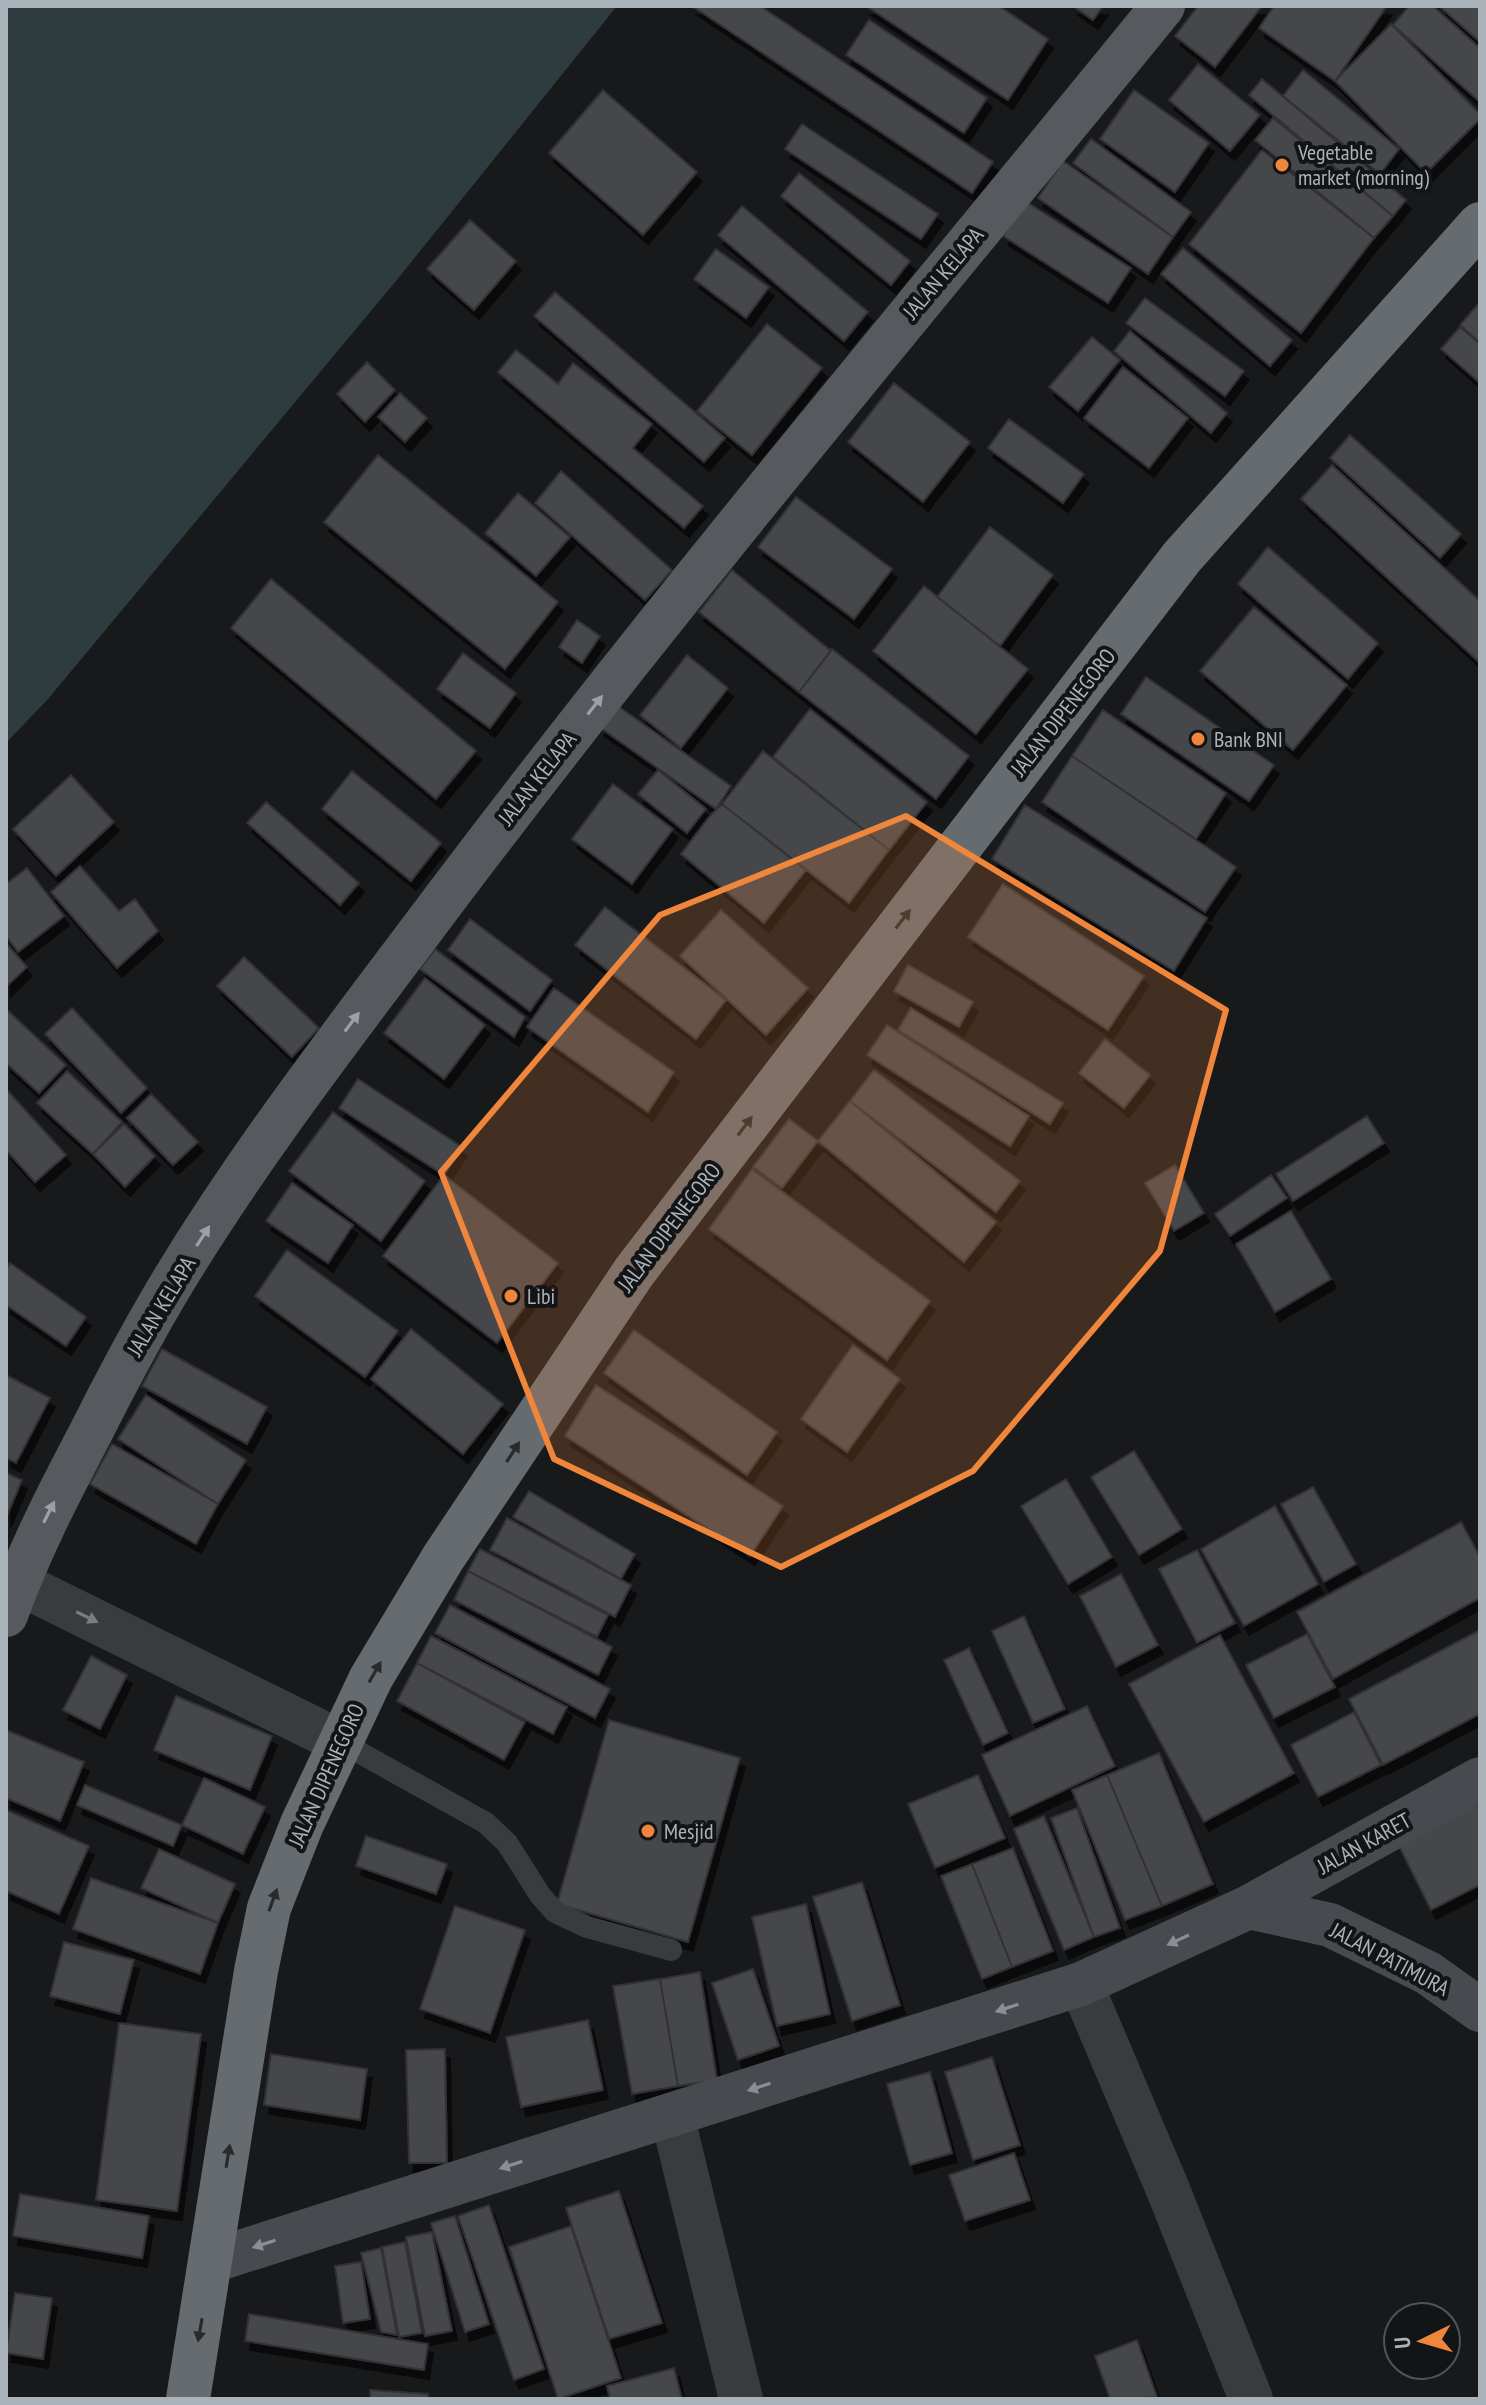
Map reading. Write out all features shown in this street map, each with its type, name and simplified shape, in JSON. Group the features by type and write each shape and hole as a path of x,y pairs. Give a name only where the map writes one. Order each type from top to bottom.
{"highway":[{"name":"JALAN DIPENEGORO","path":"188,2399 256,1971 269,1908 302,1824 371,1678 443,1558 634,1272 1182,557 1480,224"}],"main road":[{"name":"JALAN KELAPA","path":"10,1592 126,1363 169,1289 248,1168 342,1035 504,819 800,446 1163,6"},
{"name":"JALAN KARET","path":"212,2261 1081,1984 1249,1907 1480,1779"},
{"name":"JALAN PATIMURA","path":"1249,1907 1330,1925 1428,1973 1480,2010"}],"street":[{"path":"10,1592 339,1741"},
{"path":"1081,1984 1169,2192 1251,2399"},
{"path":"672,2115 741,2399"}],"lane":[{"path":"339,1741 486,1823 507,1843 540,1895 555,1912 587,1927 671,1950"}],"highlighted area":[{"path":"906,816 1226,1010 1160,1251 973,1471 781,1567 554,1459 441,1172 660,915"}],"shaded area":[{"path":"6,6 617,6 396,281 48,699 6,743"}],"building":[{"path":"692,6 760,6 993,162 972,193"},
{"path":"866,6 999,6 1048,39 1008,100"},
{"path":"1073,6 1103,6 1093,20"},
{"path":"1198,6 1262,6 1215,67 1175,36"},
{"path":"1274,6 1387,6 1335,81 1259,28"},
{"path":"1409,6 1433,6 1480,48 1480,102 1393,25"},
{"path":"1439,6 1480,6 1480,42"},
{"path":"869,20 987,98 964,133 846,55"},
{"path":"1391,24 1480,114 1480,119 1426,173 1335,81"},
{"path":"1198,64 1260,115 1230,151 1169,100"},
{"path":"1303,70 1399,149 1380,174 1283,96"},
{"path":"1262,79 1406,200 1393,216 1249,95"},
{"path":"603,90 697,172 643,235 549,153"},
{"path":"1134,90 1209,143 1175,192 1100,139"},
{"path":"1273,118 1393,216 1374,238 1255,140"},
{"path":"802,124 938,214 921,239 785,149"},
{"path":"1091,139 1191,212 1173,237 1073,163"},
{"path":"1262,150 1374,238 1301,333 1189,244"},
{"path":"1063,161 1173,237 1148,274 1038,198"},
{"path":"799,173 910,261 891,285 781,196"},
{"path":"1025,201 1131,268 1108,303 1003,236"},
{"path":"742,206 868,312 844,341 718,235"},
{"path":"470,220 516,261 474,310 427,269"},
{"path":"1183,248 1292,340 1270,366 1161,274"},
{"path":"716,249 769,287 746,318 694,279"},
{"path":"555,292 725,438 704,462 534,316"},
{"path":"1145,298 1244,371 1225,396 1126,323"},
{"path":"1480,302 1480,343 1460,325"},
{"path":"767,324 822,368 752,455 697,411"},
{"path":"1460,327 1480,344 1480,383 1441,349"},
{"path":"1130,331 1227,413 1211,433 1114,351"},
{"path":"1092,337 1120,360 1078,411 1049,387"},
{"path":"516,350 558,384 573,363 652,424 633,448 703,506 684,528 498,372"},
{"path":"367,362 395,390 365,422 337,394"},
{"path":"1123,367 1188,418 1149,468 1084,418"},
{"path":"894,383 970,442 923,502 848,442"},
{"path":"400,393 427,418 405,442 378,417"},
{"path":"1009,419 1084,474 1063,503 988,448"},
{"path":"1350,435 1461,534 1440,558 1330,458"},
{"path":"378,455 558,602 505,669 324,522"},
{"path":"1332,465 1480,601 1480,663 1301,499"},
{"path":"561,471 672,570 645,600 535,503"},
{"path":"518,493 570,537 536,576 485,533"},
{"path":"796,497 892,569 854,619 758,547"},
{"path":"990,527 1053,575 1000,646 937,597"},
{"path":"1268,547 1378,643 1348,679 1238,584"},
{"path":"732,570 831,651 799,692 699,612"},
{"path":"271,579 476,751 436,799 231,628"},
{"path":"924,586 1028,669 976,734 873,651"},
{"path":"1254,607 1347,685 1293,750 1200,671"},
{"path":"577,620 600,636 582,663 559,647"},
{"path":"832,649 969,756 936,799 799,692"},
{"path":"463,653 516,693 490,728 437,689"},
{"path":"687,655 728,688 681,748 640,715"},
{"name":"Bank BNI","path":"1146,677 1274,765 1249,801 1121,714"},
{"path":"615,704 731,786 716,809 599,727"},
{"path":"810,709 927,802 889,850 773,757"},
{"path":"1103,710 1226,793 1196,839 1072,756"},
{"path":"763,751 889,850 849,903 722,804"},
{"path":"1072,756 1236,867 1205,912 1042,802"},
{"path":"658,770 706,809 687,833 638,794"},
{"path":"352,771 441,843 411,881 322,809"},
{"path":"71,775 114,822 56,876 13,829"},
{"path":"613,784 673,829 632,884 572,839"},
{"path":"266,802 359,883 340,905 247,823"},
{"path":"722,804 806,870 764,923 681,854"},
{"path":"1025,805 1207,918 1174,971 992,859"},
{"path":"80,866 119,911 135,899 158,931 117,968 51,892"},
{"path":"27,868 64,916 18,952 6,936 6,884"},
{"path":"1003,884 1144,976 1108,1030 968,937"},
{"path":"605,907 726,1000 696,1039 575,945"},
{"path":"721,910 808,988 766,1035 680,956"},
{"path":"470,919 552,980 530,1011 448,950"},
{"path":"6,943 27,967 6,987"},
{"path":"435,949 525,1017 514,1037 420,969"},
{"path":"244,957 319,1028 292,1057 217,986"},
{"path":"908,965 973,1002 959,1027 894,991"},
{"path":"425,978 485,1025 444,1079 384,1033"},
{"path":"554,988 674,1072 648,1112 527,1027"},
{"path":"72,1008 147,1088 121,1113 45,1034"},
{"path":"911,1008 1063,1103 1050,1124 898,1030"},
{"path":"6,1009 66,1065 39,1093 6,1063"},
{"path":"887,1025 1029,1116 1010,1146 867,1055"},
{"path":"1105,1039 1150,1075 1124,1108 1079,1073"},
{"path":"874,1070 1020,1181 996,1212 850,1101"},
{"path":"67,1071 122,1122 93,1154 37,1103"},
{"path":"358,1079 462,1147 444,1175 339,1108"},
{"path":"6,1089 66,1155 35,1182 6,1150"},
{"path":"151,1094 198,1142 173,1165 127,1118"},
{"path":"850,1101 996,1222 964,1262 818,1141"},
{"path":"333,1112 425,1181 381,1241 289,1171"},
{"path":"1367,1116 1384,1143 1293,1201 1276,1174"},
{"path":"789,1119 818,1141 782,1188 753,1167"},
{"path":"124,1124 155,1156 125,1187 93,1154"},
{"path":"1175,1165 1204,1213 1174,1231 1145,1183"},
{"path":"752,1169 930,1301 887,1360 709,1229"},
{"path":"444,1175 558,1263 497,1343 383,1256"},
{"path":"1271,1175 1287,1198 1230,1236 1215,1214"},
{"path":"292,1183 353,1225 328,1263 266,1221"},
{"path":"1291,1211 1331,1279 1275,1312 1236,1244"},
{"path":"287,1250 398,1331 365,1377 255,1296"},
{"path":"10,1263 86,1317 66,1346 6,1305 6,1270"},
{"path":"411,1329 503,1404 463,1454 371,1379"},
{"path":"634,1330 777,1432 747,1475 604,1373"},
{"path":"853,1345 900,1379 847,1452 801,1419"},
{"path":"162,1349 267,1407 247,1444 142,1386"},
{"path":"6,1375 50,1398 16,1463 6,1458"},
{"path":"596,1385 783,1506 750,1556 565,1436"},
{"path":"146,1395 246,1460 218,1504 118,1439"},
{"path":"112,1444 218,1504 196,1544 90,1484"},
{"path":"1134,1451 1182,1529 1139,1555 1091,1477"},
{"path":"6,1473 22,1480 6,1518"},
{"path":"1066,1479 1112,1557 1068,1584 1021,1506"},
{"path":"1313,1487 1356,1564 1324,1582 1281,1504"},
{"path":"529,1491 635,1554 621,1579 513,1517"},
{"path":"1275,1506 1318,1584 1244,1626 1201,1549"},
{"path":"507,1518 631,1585 615,1617 490,1550"},
{"path":"1461,1522 1480,1557 1480,1598 1333,1679 1297,1612"},
{"path":"480,1549 608,1615 597,1637 468,1571"},
{"path":"1197,1550 1235,1623 1197,1643 1159,1569"},
{"path":"468,1571 612,1647 598,1675 454,1600"},
{"path":"1121,1574 1158,1645 1116,1667 1080,1596"},
{"path":"450,1605 610,1689 595,1718 435,1633"},
{"path":"1024,1616 1065,1709 1033,1723 992,1631"},
{"path":"1480,1630 1480,1714 1383,1765 1349,1699"},
{"path":"1307,1634 1335,1687 1274,1718 1246,1665"},
{"path":"1220,1635 1294,1773 1204,1822 1129,1684"},
{"path":"431,1636 567,1707 553,1734 417,1663"},
{"path":"969,1648 1008,1733 983,1745 944,1660"},
{"path":"91,1656 127,1675 100,1729 63,1710"},
{"path":"417,1663 525,1722 504,1760 397,1701"},
{"path":"176,1696 272,1736 250,1790 154,1750"},
{"path":"1087,1706 1115,1766 1010,1816 982,1755"},
{"path":"1354,1712 1381,1765 1318,1797 1291,1745"},
{"name":"Mesjid","path":"609,1720 740,1758 688,1942 557,1904"},
{"path":"6,1730 84,1762 60,1821 6,1798"},
{"path":"1159,1753 1213,1884 1162,1906 1107,1775"},
{"path":"978,1775 1005,1838 935,1868 908,1804"},
{"path":"1107,1775 1162,1906 1125,1920 1072,1790"},
{"path":"204,1778 265,1807 243,1854 182,1825"},
{"path":"85,1785 182,1825 173,1846 77,1805"},
{"path":"1480,1803 1480,1885 1431,1910 1398,1844"},
{"path":"1077,1808 1120,1928 1094,1937 1051,1818"},
{"path":"6,1810 89,1846 59,1914 6,1891"},
{"path":"1044,1816 1094,1937 1064,1950 1014,1829"},
{"path":"366,1836 447,1864 436,1894 356,1866"},
{"path":"1013,1848 1053,1951 1012,1967 972,1864"},
{"path":"159,1849 235,1884 218,1923 141,1888"},
{"path":"972,1864 1012,1967 982,1979 941,1876"},
{"path":"91,1878 218,1923 200,1974 73,1929"},
{"path":"862,1882 900,2005 852,2021 813,1897"},
{"path":"806,1904 830,2014 777,2026 752,1917"},
{"path":"455,1906 525,1930 490,2033 420,2009"},
{"path":"64,1942 134,1960 120,2014 50,1996"},
{"path":"753,1969 779,2046 738,2060 712,1983"},
{"path":"700,1972 717,2080 678,2086 660,1979"},
{"path":"660,1979 678,2086 632,2094 613,1986"},
{"path":"588,2020 603,2090 521,2107 506,2037"},
{"path":"119,2023 201,2034 177,2211 96,2200"},
{"path":"445,2049 447,2163 409,2163 406,2050"},
{"path":"271,2054 367,2069 360,2120 264,2105"},
{"path":"992,2057 1020,2145 973,2160 945,2072"},
{"path":"930,2072 952,2153 910,2165 887,2084"},
{"path":"1014,2153 1030,2200 965,2221 949,2175"},
{"path":"619,2191 662,2323 609,2339 566,2208"},
{"path":"20,2194 149,2216 142,2258 13,2236"},
{"path":"489,2205 544,2369 514,2380 458,2216"},
{"path":"455,2216 489,2324 465,2332 431,2223"},
{"path":"571,2226 621,2378 558,2399 509,2247"},
{"path":"432,2232 452,2331 425,2336 406,2237"},
{"path":"405,2242 422,2333 399,2337 382,2247"},
{"path":"381,2248 397,2335 381,2332 361,2253"},
{"path":"361,2262 370,2319 343,2323 335,2266"},
{"path":"15,2293 52,2298 43,2359 6,2353"},
{"path":"249,2314 428,2344 424,2370 245,2341"},
{"path":"1137,2340 1157,2397 1110,2399 1095,2356"},
{"path":"674,2368 682,2399 610,2399 607,2386"},
{"path":"370,2390 428,2394 428,2399 370,2399"}],"place":[{"name":"Vegetable market (morning)","path":"1282,165"},
{"name":"Bank BNI","path":"1198,739"},
{"name":"Libi","path":"511,1296"},
{"name":"Mesjid","path":"648,1831"}]}
